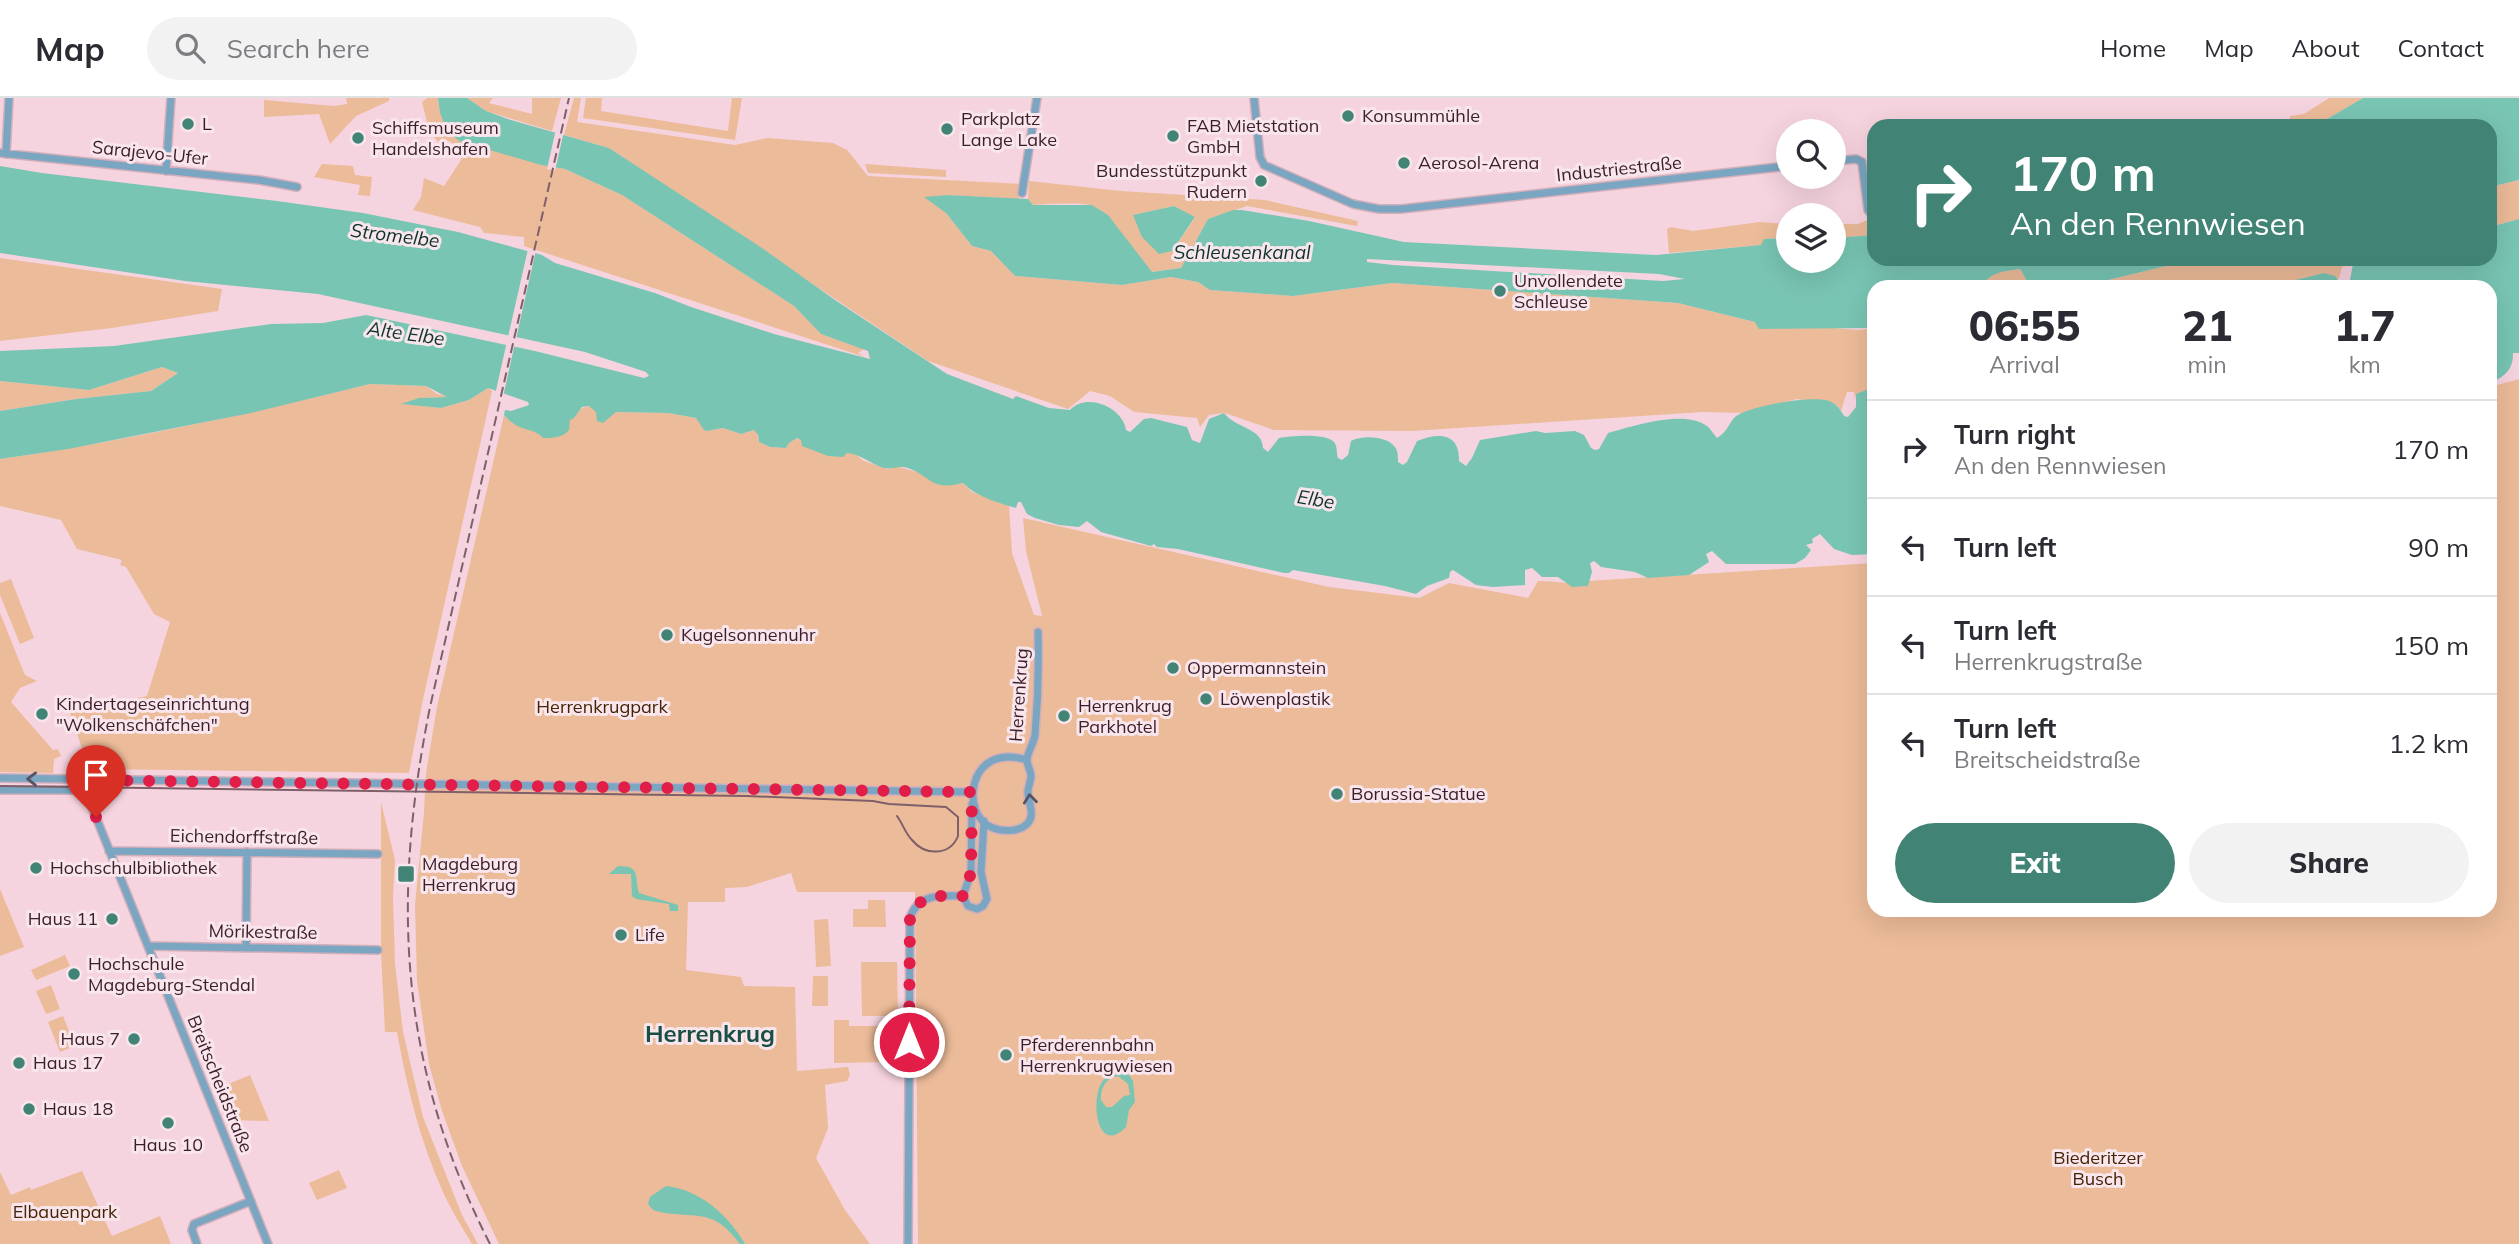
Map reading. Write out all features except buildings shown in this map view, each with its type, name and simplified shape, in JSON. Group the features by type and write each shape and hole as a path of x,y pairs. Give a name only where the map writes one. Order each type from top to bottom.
{"street":[{"path":"3,154 9,98"},
{"path":"166,171 171,98"},
{"path":"1022,193 1037,98"},
{"name":"Industriestraße","path":"1254,98 1262,163 1349,202 1367,207 1394,209 1776,167"},
{"name":"Sarajevo-Ufer","path":"3,154 259,180 297,187"},
{"path":"1846,160 1857,159 1862,163 1867,203"},
{"name":"Herrenkrug","path":"984,821 991,827 1009,830 1020,828 1030,820 1028,790 1031,778 1027,760 1035,733 1038,632"},
{"name":"Herrenkrug","path":"972,796 979,774 991,760 1004,757 1027,760"},
{"path":"0,778 972,796"},
{"name":"Breitscheidstraße","path":"81,780 268,1244"},
{"path":"0,790 84,790"},
{"path":"972,796 984,821 981,872 987,900 982,907 975,909 968,906 963,896 971,873 972,796"},
{"name":"Eichendorffstraße","path":"109,851 378,854"},
{"path":"246,947 247,852"},
{"path":"908,1244 910,918 917,904 925,898 963,896"},
{"name":"Mörikestraße","path":"148,946 378,950"},
{"path":"197,1244 192,1230 194,1224 251,1201"}],"green space":[{"path":"346,98 389,98 389,101 356,116 330,144 319,114 264,117 264,100 334,106 347,104"},
{"path":"427,98 438,98 440,113 541,165 565,169 622,195 794,306 821,334 864,349 858,353 865,357 524,246 524,237 484,233 480,227 413,210 421,197 424,178 444,186 461,160 463,149 443,138 438,142 429,130 422,102"},
{"path":"467,98 493,98 489,103 532,114 532,98 561,98 552,131 486,111"},
{"path":"574,98 581,98 577,122 735,145 768,138 833,143 847,150 868,176 1021,184 1019,199 948,195 946,213 972,246 991,251 1015,276 1122,285 1171,277 1198,282 1210,290 1293,296 1392,283 1678,303 1755,322 1867,329 1867,390 1856,394 1855,399 1854,392 1847,392 1841,411 1837,405 1797,399 1745,413 1702,412 1412,431 1274,430 1225,413 1209,415 1200,427 1197,418 1134,412 1110,396 1090,391 1068,409 928,361 609,148 564,135"},
{"path":"586,98 602,98 601,111 728,131 732,98 742,98 735,140 583,118"},
{"path":"2329,98 2363,98 2327,119 2290,119 2290,116 2304,114"},
{"path":"322,164 353,166 355,175 372,177 370,196 358,195 360,185 314,177"},
{"path":"865,164 946,170 946,177 868,173"},
{"path":"2519,180 2519,219 2497,225 2497,185"},
{"path":"1029,181 1121,191 1265,200 1358,221 1357,226 1247,206 1208,219 1181,268 1151,272 1117,227 1093,206 1033,205 1028,199","holes":["1174,206 1195,218 1172,251 1134,215"]},
{"path":"1867,220 1867,236 1846,237 1846,224 1858,224"},
{"path":"1760,222 1776,223 1776,238 1764,239 1762,245 1669,253 1667,229 1671,227 1693,231"},
{"path":"0,258 222,289 218,311 112,328 0,341"},
{"path":"2166,266 2346,266 2342,267 2339,279 2324,273 2295,280 2108,280"},
{"path":"2020,269 2026,279 1987,280 2002,272"},
{"path":"162,367 178,373 151,391 0,411 0,381 89,390"},
{"path":"2519,379 2519,1244 918,1244 915,892 797,892 791,873 747,887 725,888 725,902 688,902 686,970 741,977 744,986 795,987 797,1071 848,1067 850,1075 847,1081 825,1085 828,1128 816,1158 845,1210 870,1244 499,1244 462,1166 429,1064 417,981 415,905 426,773 437,707 504,415 518,426 543,435 589,406 607,418 616,412 668,413 696,418 707,431 723,428 741,434 754,430 759,442 770,447 786,448 797,438 803,446 814,450 854,453 864,461 888,469 896,466 958,484 963,483 972,492 1009,506 1012,553 1034,615 1042,616 1026,551 1023,518 1329,587 1419,598 1449,583 1528,598 1538,581 1588,586 1588,581 1867,563 1867,917 2497,917 2497,385"},
{"path":"370,384 426,386 437,394 450,397 419,398 404,404 441,408 469,400 488,388 492,391 409,773 89,769 67,704 93,711 115,709 116,703 147,696 170,622 154,614 126,567 120,565 122,560 77,549 61,520 0,506 0,459 186,426"},
{"path":"11,579 34,638 20,644 0,595 0,583"},
{"path":"0,613 25,675 37,681 20,688 11,702 53,750 58,749 61,756 54,759 53,773 0,772"},
{"path":"381,802 395,860 395,964 403,1032 423,1117 462,1215 478,1244 472,1244 443,1192 415,1114 397,1032 385,1032 381,952"},
{"path":"0,889 24,947 0,956"},
{"path":"868,900 885,900 886,927 853,927 853,909 868,909"},
{"path":"828,919 831,966 816,967 814,920"},
{"path":"65,955 70,966 36,980 31,970"},
{"path":"861,962 897,962 898,1016 862,1016"},
{"path":"813,976 828,976 828,1006 812,1006"},
{"path":"51,985 60,1009 46,1014 36,991"},
{"path":"63,1016 75,1046 60,1052 48,1022"},
{"path":"834,1020 849,1020 849,1026 895,1026 895,1062 834,1063"},
{"path":"250,1075 269,1121 226,1120 214,1090"},
{"path":"339,1170 347,1188 317,1200 309,1183"},
{"name":"Elbauenpark","path":"82,1171 112,1236 160,1216 171,1244 0,1244 0,1172 11,1195"}],"water":[{"path":"438,98 467,98 486,111 511,120 609,148 947,374 1013,399 1016,396 1049,408 1070,410 1085,402 1094,402 1111,409 1130,432 1144,419 1151,418 1187,427 1192,440 1200,443 1209,419 1224,413 1258,436 1263,448 1268,452 1279,438 1316,436 1334,442 1338,458 1342,460 1348,455 1351,441 1374,438 1385,440 1394,446 1398,462 1403,465 1417,441 1440,436 1452,440 1456,445 1459,461 1466,466 1480,440 1536,431 1575,431 1584,435 1595,450 1599,449 1608,433 1659,420 1697,421 1708,427 1717,438 1734,418 1751,409 1809,399 1829,401 1848,417 1856,407 1856,394 1867,390 1867,554 1852,555 1834,549 1820,534 1812,539 1813,543 1806,545 1811,550 1805,558 1795,564 1726,564 1712,551 1706,554 1709,562 1689,575 1648,578 1635,572 1601,567 1594,561 1590,563 1592,572 1588,586 1572,587 1558,577 1542,577 1532,568 1525,570 1525,585 1493,587 1476,585 1453,570 1449,578 1427,586 1416,594 1293,570 1284,573 1178,549 1157,547 1154,544 1151,546 1101,532 1087,521 1079,527 1059,525 1027,514 1021,502 1018,502 1016,508 1002,504 980,495 963,483 938,484 908,468 884,468 851,453 843,457 828,456 802,446 801,440 797,438 786,448 770,447 759,442 754,430 741,434 723,428 707,431 696,418 668,413 616,412 603,423 597,421 596,412 589,406 582,407 570,420 569,430 564,435 543,438 515,425 504,415 505,410 511,411 529,405 528,402 488,388 469,400 441,408 401,404 419,398 447,397 426,386 370,384 251,413 68,449 0,459 0,411 151,391 178,373 162,367 89,390 0,381 0,351 114,346 271,324 323,323 366,315 535,351 644,378 649,376 646,372 585,352 318,294 185,281 0,253 0,166 363,213 458,232 542,255 555,263 655,293 774,334 870,359 868,351 821,334 794,306 622,195 565,169 541,165 459,141 447,130 440,113"},
{"path":"2363,98 2519,98 2519,180 2497,185 2497,119 2327,119"},
{"name":"Schleusenkanal","path":"948,195 1028,199 1033,205 1092,205 1108,215 1152,272 1181,268 1208,219 1233,210 1309,221 1404,242 1656,255 1761,245 1764,239 1776,238 1776,273 1846,273 1846,237 1867,236 1867,266 2166,266 2108,280 2025,280 2020,269 1993,275 1987,280 1867,280 1867,328 1759,329 1755,322 1678,303 1392,283 1293,296 1210,290 1198,282 1171,277 1122,285 1015,276 991,251 972,246 946,213 924,197","holes":["1367,259 1659,274 1685,279 1663,281 1393,265 1367,262"]},
{"path":"1174,206 1195,217 1172,251 1159,254 1142,237 1133,215"},
{"path":"2519,219 2519,353 2513,353 2512,364 2497,380 2497,280 2350,280 2353,266 2497,266 2497,225"},
{"path":"2324,273 2335,276 2338,280 2295,280"},
{"path":"618,866 634,870 639,893 678,905 678,911 670,911 669,904 632,896 631,874 609,874"},
{"path":"1121,1070 1127,1072 1133,1081 1135,1102 1129,1110 1126,1127 1116,1134 1108,1135 1102,1131 1099,1122 1098,1090 1108,1076","holes":["1118,1076 1128,1084 1130,1095 1124,1096 1112,1107 1106,1107 1101,1096 1107,1081"]},
{"path":"666,1186 679,1188 702,1198 722,1214 745,1244 740,1244 729,1231 710,1218 653,1210 648,1204 650,1197"}],"pier":[{"path":"556,129 564,131 555,171 547,169"},
{"path":"528,249 536,250 516,339 508,337"},
{"path":"507,341 515,343 503,397 495,395"}],"tram line":[{"path":"0,786 747,796 873,801 946,807 958,817 958,836 949,847 937,852 930,851 917,845 897,816"}],"railway":[{"path":"490,1244 460,1178 437,1112 421,1047 411,982 408,915 410,848 430,707 569,98"}],"place":[{"name":"Konsummühle","path":"1348,116"},
{"name":"L","path":"188,124"},
{"name":"Parkplatz Lange Lake","path":"947,129"},
{"name":"FAB Mietstation GmbH","path":"1173,136"},
{"name":"Schiffsmuseum Handelshafen","path":"358,138"},
{"name":"Aerosol-Arena","path":"1404,163"},
{"name":"Bundesstützpunkt Rudern","path":"1261,181"},
{"name":"Unvollendete Schleuse","path":"1500,291"},
{"name":"Kugelsonnenuhr","path":"667,635"},
{"name":"Oppermannstein","path":"1173,668"},
{"name":"Löwenplastik","path":"1206,699"},
{"name":"Kindertageseinrichtung \"Wolkenschäfchen\"","path":"42,714"},
{"name":"Herrenkrug Parkhotel","path":"1064,716"},
{"name":"Borussia-Statue","path":"1337,794"},
{"name":"Hochschulbibliothek","path":"36,868"},
{"name":"Magdeburg Herrenkrug","path":"406,874"},
{"name":"Haus 11","path":"112,919"},
{"name":"Life","path":"621,935"},
{"name":"Hochschule Magdeburg-Stendal","path":"74,974"},
{"name":"Haus 7","path":"134,1039"},
{"name":"Pferderennbahn Herrenkrugwiesen","path":"1006,1055"},
{"name":"Haus 17","path":"19,1063"},
{"name":"Haus 18","path":"29,1109"},
{"name":"Haus 10","path":"168,1123"}],"district":[{"name":"Herrenkrug","path":"710,1034"}],"route":[{"path":"96,817 81,780 972,792 971,873 963,896 925,898 917,904 910,916 909,1042"}],"water label":[{"name":"Stromelbe","path":"395,235"},
{"name":"Alte Elbe","path":"406,333"},
{"name":"Elbe","path":"1316,499"}],"park label":[{"name":"Herrenkrugpark","path":"602,707"},
{"name":"Biederitzer Busch","path":"2098,1168"}]}
